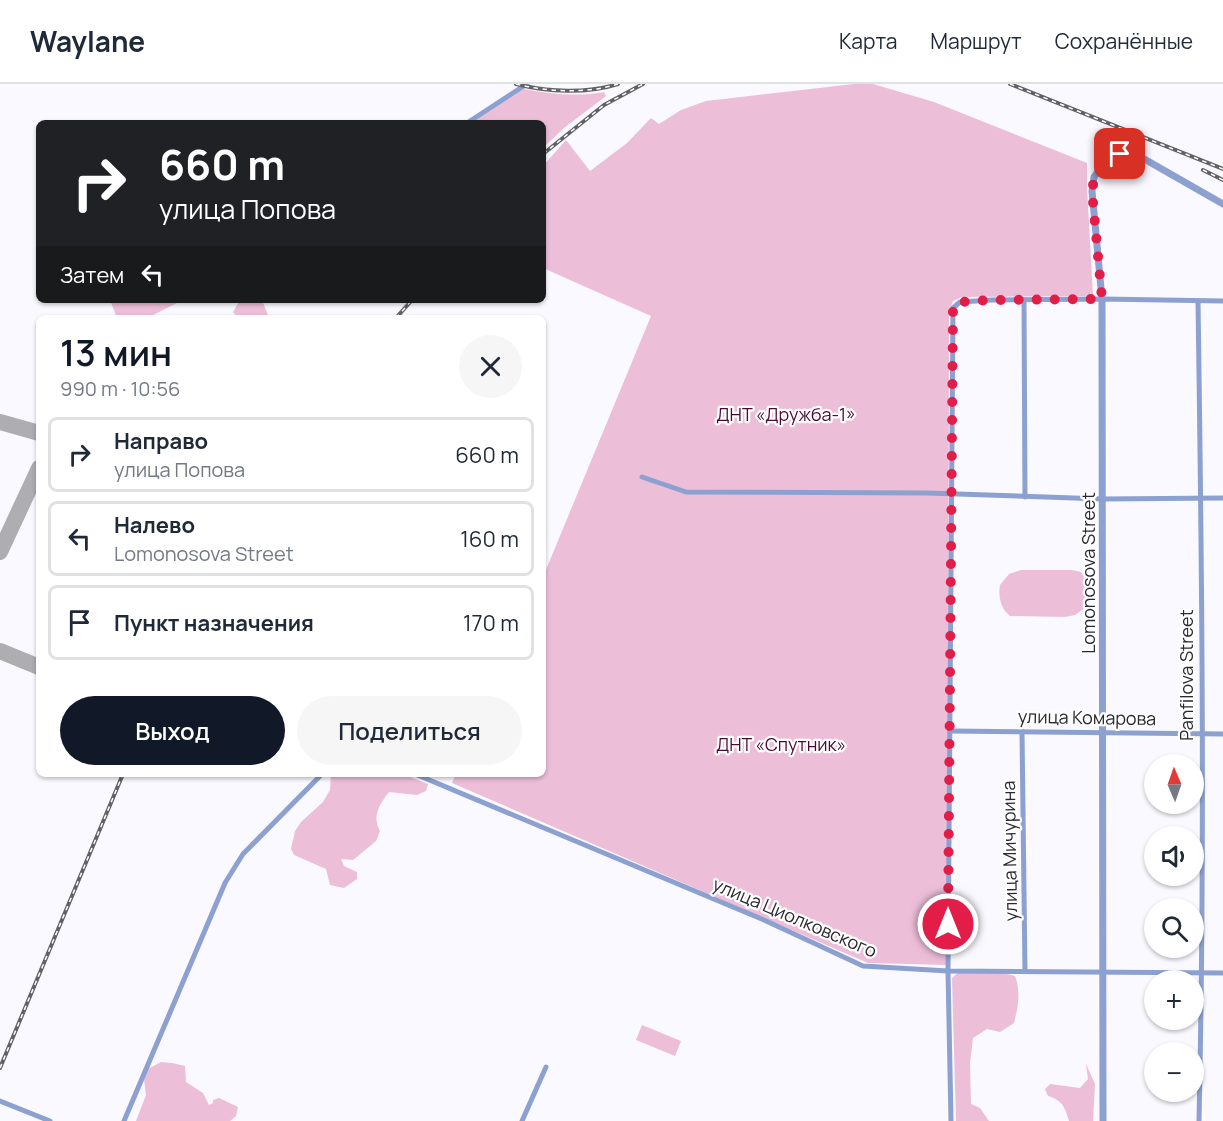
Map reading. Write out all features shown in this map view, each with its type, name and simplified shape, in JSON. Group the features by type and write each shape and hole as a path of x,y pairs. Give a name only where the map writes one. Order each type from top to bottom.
{"street":[{"path":"472,120 528,84"},
{"name":"Lomonosova Street","path":"1102,1121 1104,733 1102,299 1092,191 1094,177 1102,166 1120,154 1139,156 1223,204"},
{"path":"1024,300 1025,497"},
{"path":"951,1121 948,971 953,308 960,302 1024,300 1223,301"},
{"name":"Panfilova Street","path":"1198,301 1201,498 1202,970"},
{"path":"642,477 686,492 951,494 1103,499 1223,498"},
{"name":"улица Комарова","path":"950,731 1223,734"},
{"name":"улица Мичурина","path":"1022,731 1025,971"},
{"path":"124,1121 144,1079 207,921 225,883 243,854 319,777"},
{"name":"улица Циолковского","path":"422,777 764,920 863,966 948,971 1144,972"},
{"name":"улица Циолковского","path":"1204,974 1223,973"},
{"name":"Panfilova Street","path":"1199,1121 1201,1030"},
{"path":"522,1121 546,1067"},
{"path":"0,1101 50,1121"}],"green space":[{"name":"ДНТ «Дружба-1»","path":"854,84 873,84 934,102 1087,163 1093,296 962,297 953,301 949,312 948,965 868,963 452,783 455,777 546,777 546,570 651,316 546,269 546,163 566,140 590,171 627,143 651,118 659,124 681,110 706,101"},
{"path":"524,89 564,94 604,92 606,96 564,128 546,145 546,120 476,120"},
{"path":"111,303 177,303 153,315 116,315"},
{"path":"238,303 263,303 268,315 236,315 233,312"},
{"path":"1021,570 1081,572 1087,589 1085,608 1075,615 1065,617 1010,616 1004,610 1001,602 1000,585 1009,574"},
{"path":"331,777 410,777 428,784 426,791 417,795 389,792 378,811 377,820 380,831 376,841 353,860 341,859 344,866 357,872 357,879 344,888 330,885 326,869 294,855 291,849 295,831 301,822 323,802 330,790"},
{"path":"960,971 996,971 1015,976 1017,982 1018,999 1014,1023 1000,1032 987,1029 973,1038 970,1063 971,1104 980,1108 989,1121 956,1121 952,978"},
{"path":"642,1025 681,1041 675,1056 636,1040"},
{"path":"161,1062 185,1066 186,1082 203,1093 209,1105 213,1103 213,1100 219,1098 238,1107 236,1116 230,1121 136,1121 146,1095 144,1079 148,1069"},
{"path":"1086,1064 1095,1084 1093,1121 1069,1121 1062,1105 1048,1096 1045,1089 1050,1084 1080,1088 1088,1079"}],"taxiway":[{"path":"0,422 36,432"},
{"path":"0,552 36,474"},
{"path":"0,651 36,666"}],"railway":[{"path":"516,84 567,91 618,84"},
{"path":"546,152 604,105 643,84"},
{"path":"1010,84 1223,169"},
{"path":"1203,170 1223,180"},
{"path":"399,315 409,303"},
{"path":"0,1068 122,777"}],"route":[{"path":"948,924 953,308 960,302 992,300 1102,299 1092,191 1094,177 1102,166 1120,154"}],"park label":[{"name":"ДНТ «Спутник»","path":"781,744"}]}
